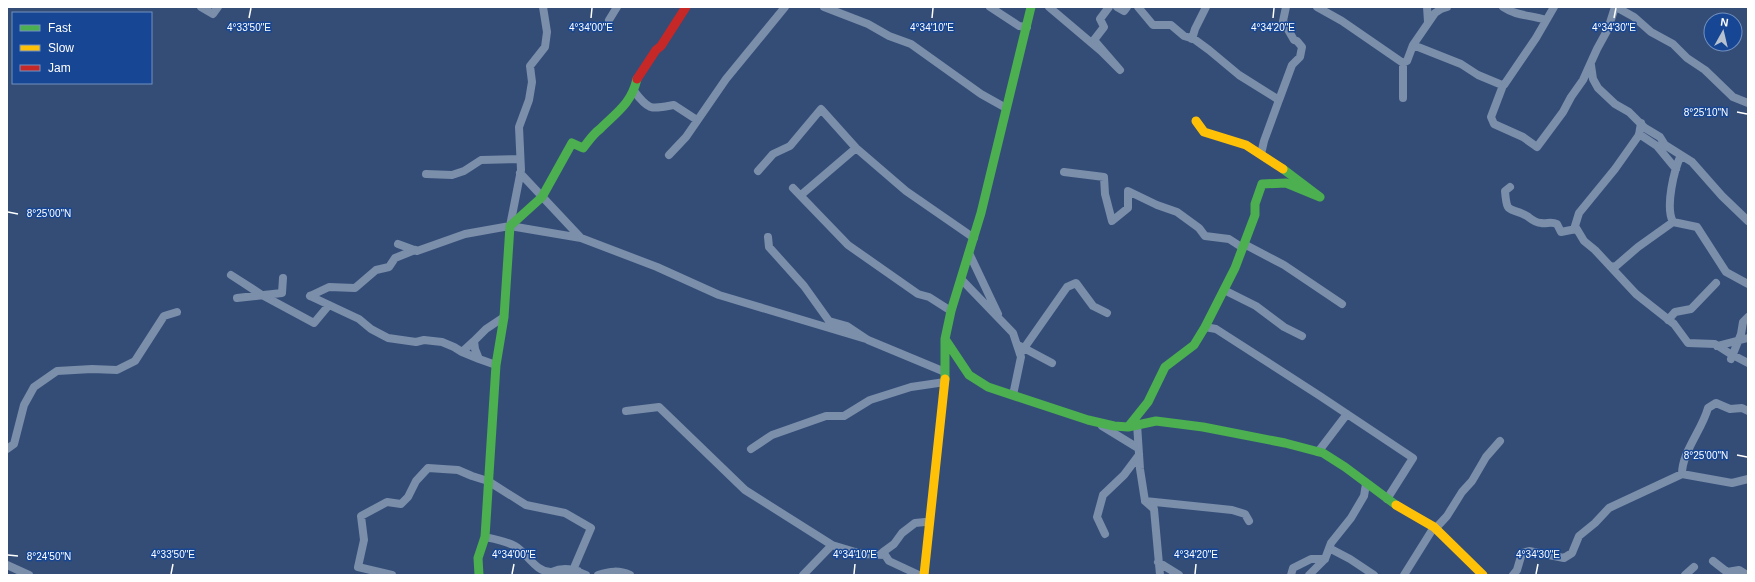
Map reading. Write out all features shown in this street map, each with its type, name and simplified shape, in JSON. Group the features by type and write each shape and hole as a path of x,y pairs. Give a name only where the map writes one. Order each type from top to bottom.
{"street":[{"path":"201,7 213,14 218,7"},
{"path":"479,575 478,558 485,537 496,365 504,317 510,226 520,173 519,127 530,94 532,82 530,66 545,47 547,32 543,7"},
{"path":"609,20 617,7"},
{"path":"510,226 542,198 572,143 583,148 598,130 625,106 634,91 637,79 656,50 661,46 686,7"},
{"path":"669,155 686,137 726,79 786,7"},
{"path":"824,7 868,24 889,36 911,44 981,94 1006,108"},
{"path":"990,7 1019,26 1027,28"},
{"path":"924,575 945,382 945,339 951,311 981,213 1031,7"},
{"path":"1049,7 1101,51 1120,70 1094,40 1104,28 1100,20 1109,7"},
{"path":"1117,7 1124,11 1127,7"},
{"path":"1138,7 1153,25 1171,25 1184,36 1192,39 1209,50 1239,75 1279,100"},
{"path":"1192,39 1195,29 1206,7"},
{"path":"1261,154 1264,141 1292,65 1300,57 1302,47 1297,41 1294,40 1283,21 1286,7"},
{"path":"1317,7 1342,21 1403,63"},
{"path":"1428,7 1428,22"},
{"path":"1403,63 1407,61 1414,45 1435,12 1441,8 1447,7"},
{"path":"1503,7 1510,12 1532,15 1546,20"},
{"path":"1554,7 1517,68 1504,85 1502,85 1491,117 1494,124 1523,137 1536,147 1563,112 1583,80 1608,29 1616,7 1634,17 1651,32 1673,44 1687,58 1705,70 1733,97 1748,103"},
{"path":"1414,45 1461,64 1478,75 1502,85"},
{"path":"1403,63 1403,98"},
{"path":"1591,63 1593,80 1598,88 1615,104 1629,112 1660,137 1666,145 1692,162 1722,196 1748,221"},
{"path":"634,91 649,106 658,109 674,105 697,120"},
{"path":"758,171 773,154 790,146 821,109 856,148 906,191 974,238"},
{"path":"1160,575 1154,509 1145,501 1139,451 1132,426 1148,402 1165,367 1194,345 1205,327 1236,268 1255,215 1255,204 1262,184 1286,183 1320,197 1261,154 1246,145 1204,132 1196,121"},
{"path":"1641,123 1639,134 1615,169 1579,213 1575,226 1576,229 1584,241 1595,250 1636,294 1674,324 1688,343 1715,344 1732,357 1748,363"},
{"path":"1639,134 1658,146 1676,169"},
{"path":"801,196 856,148"},
{"path":"1673,222 1669,215 1670,196 1676,169 1681,155"},
{"path":"426,174 452,175 464,171 481,160 520,159"},
{"path":"1064,172 1104,177 1105,194 1112,221 1128,208 1128,192 1177,212 1200,228 1205,236 1228,239 1284,265 1342,304"},
{"path":"520,173 581,238"},
{"path":"1510,187 1505,191 1506,206 1512,212 1541,223 1552,222 1557,224 1561,232 1576,229"},
{"path":"793,188 848,245 918,294 929,297 951,311"},
{"path":"1611,267 1616,266 1645,242 1673,222 1697,227 1726,272 1748,284"},
{"path":"496,365 462,352 442,342 424,340 416,342 388,338 371,329 359,319 310,296 329,287 355,288 376,270 389,267 395,258 415,250 417,251 465,234 510,226 581,238 657,266 719,295 866,339 945,372"},
{"path":"768,237 769,247 804,286 829,321 847,326 866,339"},
{"path":"398,244 415,250"},
{"path":"969,253 1001,320"},
{"path":"231,275 262,295 314,323 329,305"},
{"path":"237,298 282,293 284,278"},
{"path":"961,279 1013,333 1020,349 1021,357 1013,395"},
{"path":"1020,349 1067,287 1076,283 1094,306 1107,313"},
{"path":"1668,320 1675,312 1691,309 1716,283"},
{"path":"1224,290 1256,306 1284,327 1302,336"},
{"path":"7,449 14,444 24,405 34,387 57,371 92,369 117,370 134,361 164,316 177,312"},
{"path":"462,352 486,329 504,317"},
{"path":"1732,357 1739,340 1742,322 1748,317"},
{"path":"1205,327 1216,329 1413,458 1387,499"},
{"path":"1717,346 1748,338"},
{"path":"945,339 961,364 973,378 988,387 1092,421 1114,426 1132,426 1156,421 1203,427 1270,440 1323,453 1345,467 1387,499 1434,528 1483,575"},
{"path":"474,342 479,359"},
{"path":"1020,349 1052,363"},
{"path":"752,449 772,435 826,416 844,416 870,400 911,387 945,382"},
{"path":"1682,474 1682,463 1690,449 1696,433 1705,421 1708,408 1716,403 1730,408 1742,408 1748,411"},
{"path":"626,411 659,407 745,490 832,545 862,554 885,555"},
{"path":"1318,452 1347,414"},
{"path":"1092,421 1139,451"},
{"path":"1404,575 1434,528 1447,516 1462,492 1472,481 1486,457 1500,441"},
{"path":"1104,534 1097,517 1103,495 1124,475 1139,451"},
{"path":"392,575 358,567 364,540 361,516 387,502 401,504 408,497 416,481 428,468 458,470 488,481 526,505 565,513 591,528 576,571"},
{"path":"1513,575 1517,570 1522,552 1529,551 1564,558 1572,553 1579,536 1595,523 1609,508 1682,474 1732,483 1748,479"},
{"path":"1309,575 1325,560 1331,543 1351,518 1364,496 1366,484"},
{"path":"1145,501 1232,510 1245,514 1249,521"},
{"path":"920,575 889,561 883,552 894,544 902,533 916,523 926,522"},
{"path":"485,537 507,542 516,547 530,561 548,572 564,574 576,571 586,575"},
{"path":"803,575 832,545"},
{"path":"1329,548 1350,559 1374,575"},
{"path":"1291,575 1292,568 1311,559 1325,560"},
{"path":"1713,561 1727,572 1740,570 1747,575"},
{"path":"1158,562 1180,575"},
{"path":"7,565 29,575"},
{"path":"1684,575 1694,567"},
{"path":"598,575 609,571 624,572 630,575"}],"traffic: fast":[{"path":"945,379 945,339 951,311 981,213 1031,7"},
{"path":"479,575 478,558 485,537 496,365 504,317 510,226 542,197 572,143 583,148 595,133 623,107 631,95 637,79"},
{"path":"1128,427 1148,402 1165,367 1194,345 1205,327 1235,268 1255,215 1255,204 1262,184 1286,183 1320,197 1283,169"},
{"path":"945,339 969,375 988,387 1088,420 1114,426 1128,427 1156,421 1203,427 1285,443 1323,453 1345,467 1396,505"}],"traffic: slow":[{"path":"1196,121 1204,132 1246,145 1283,169"},
{"path":"924,575 945,379"},
{"path":"1396,505 1434,527 1483,575"}],"traffic: jam":[{"path":"637,79 656,50 661,46 686,7"}]}
